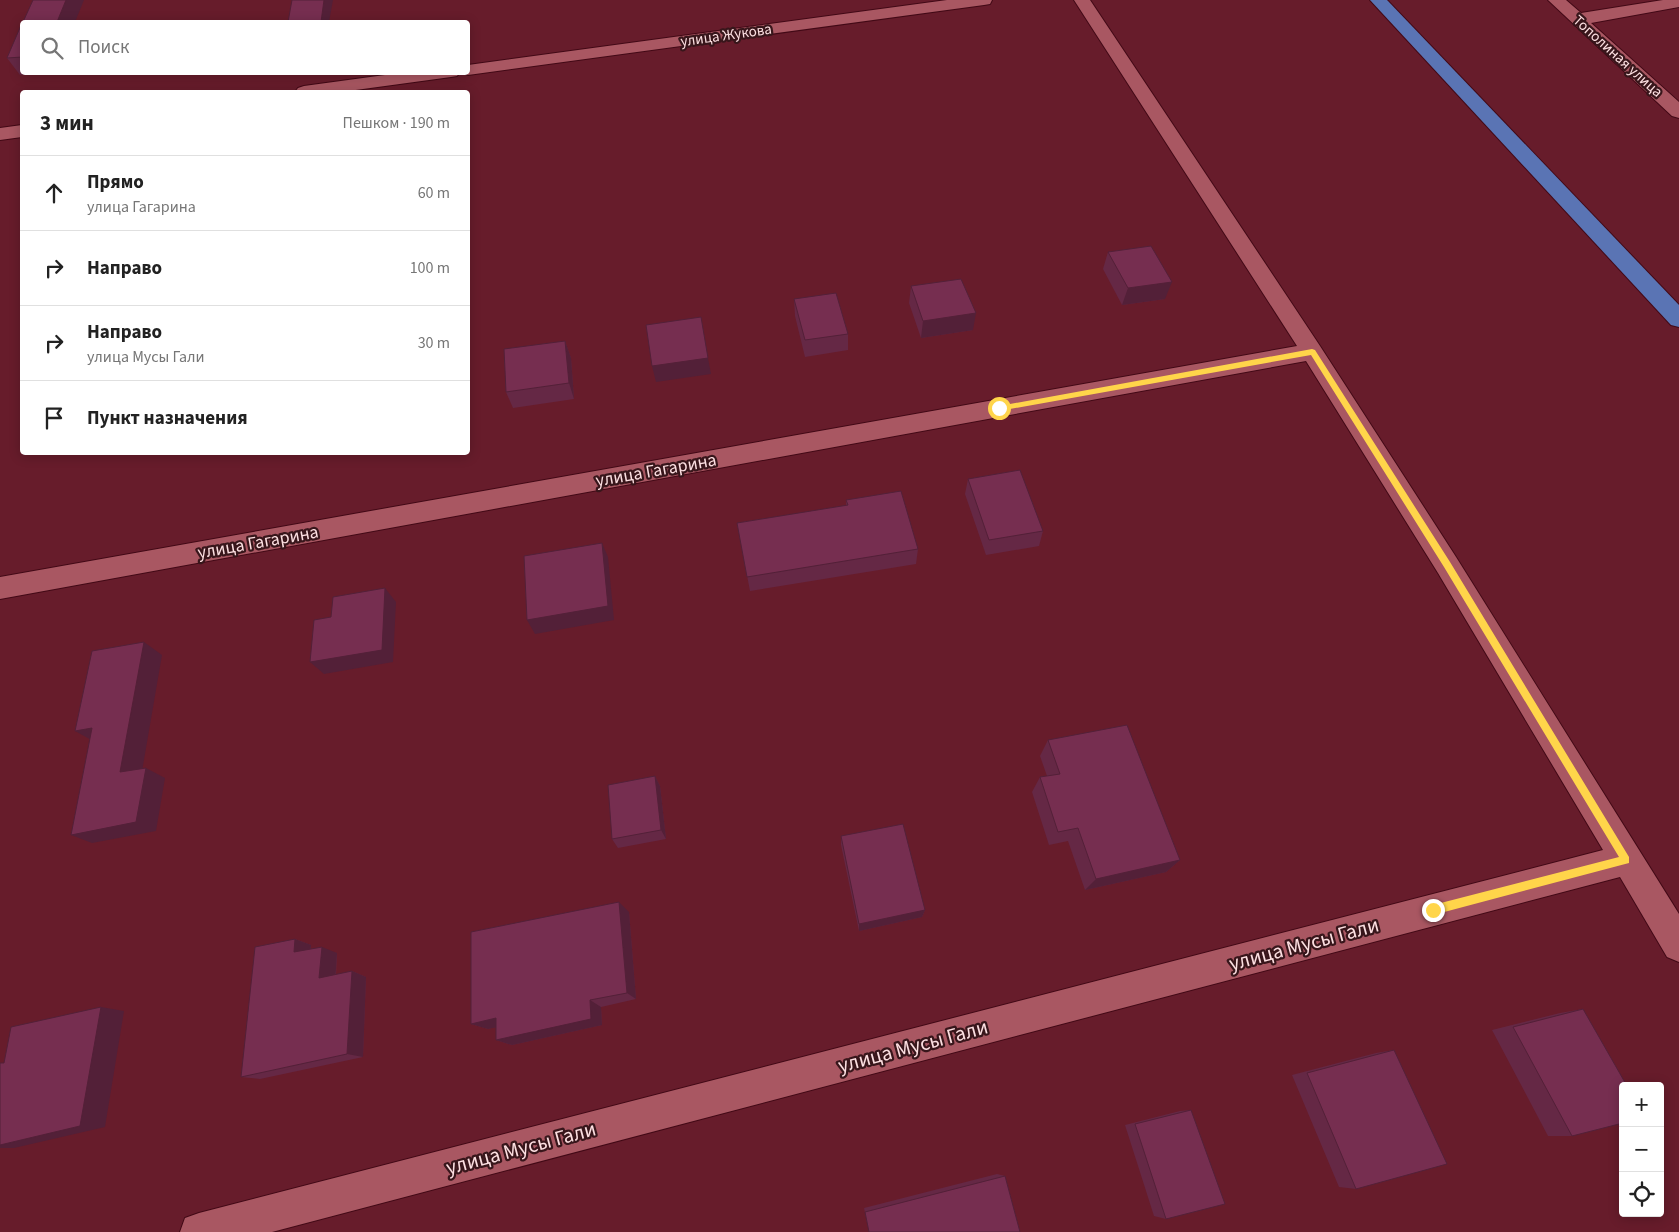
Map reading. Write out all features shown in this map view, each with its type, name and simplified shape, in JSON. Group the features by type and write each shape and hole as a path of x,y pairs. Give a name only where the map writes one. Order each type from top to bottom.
{"main road":[{"path":"1378,0 1679,319"}],"street":[{"name":"улица Жукова","path":"470,70 984,0"},
{"path":"1082,0 1312,352 1447,565 1679,945"},
{"name":"Тополиная улица","path":"1556,0 1679,112"},
{"path":"1577,19 1605,16 1679,2"},
{"path":"319,90 429,75"},
{"path":"0,134 20,131"},
{"name":"улица Гагарина","path":"0,588 1312,352"},
{"name":"улица Мусы Гали","path":"199,1232 1626,860"}],"building":[{"path":"33,0 66,0 58,20 24,20"},
{"path":"292,0 324,0 321,20 288,20"},
{"path":"20,28 20,57 7,58"},
{"path":"1151,246 1172,282 1128,288 1108,252"},
{"path":"961,279 976,313 923,321 911,286"},
{"path":"836,293 848,334 805,340 794,299"},
{"path":"701,317 708,358 652,366 646,325"},
{"path":"565,341 569,383 506,392 504,349"},
{"path":"1020,470 1043,531 989,540 968,479"},
{"path":"901,491 918,549 747,577 737,523 848,505 846,500"},
{"path":"602,543 608,606 527,620 524,556"},
{"path":"385,588 382,650 310,662 314,620 331,617 333,597"},
{"path":"144,642 120,772 146,768 136,822 71,835 92,728 75,731 92,651"},
{"path":"1127,725 1180,860 1096,879 1078,828 1058,832 1040,777 1060,774 1048,740"},
{"path":"655,776 661,830 612,839 608,785"},
{"path":"903,824 925,910 859,924 841,836"},
{"path":"619,902 627,993 590,1000 591,1019 496,1040 496,1018 471,1024 471,932"},
{"path":"295,939 294,952 322,947 319,978 352,971 347,1054 241,1077 255,947"},
{"path":"101,1007 80,1126 0,1145 0,1063 4,1063 11,1027"},
{"path":"1583,1009 1625,1082 1619,1082 1619,1124 1572,1136 1513,1027"},
{"path":"1394,1050 1447,1164 1356,1189 1307,1073"},
{"path":"1191,1110 1225,1204 1166,1219 1135,1124"},
{"path":"1005,1176 1020,1232 869,1232 865,1212"}],"route":[{"path":"999,408 1312,352 1447,565 1626,860 1433,910"}]}
